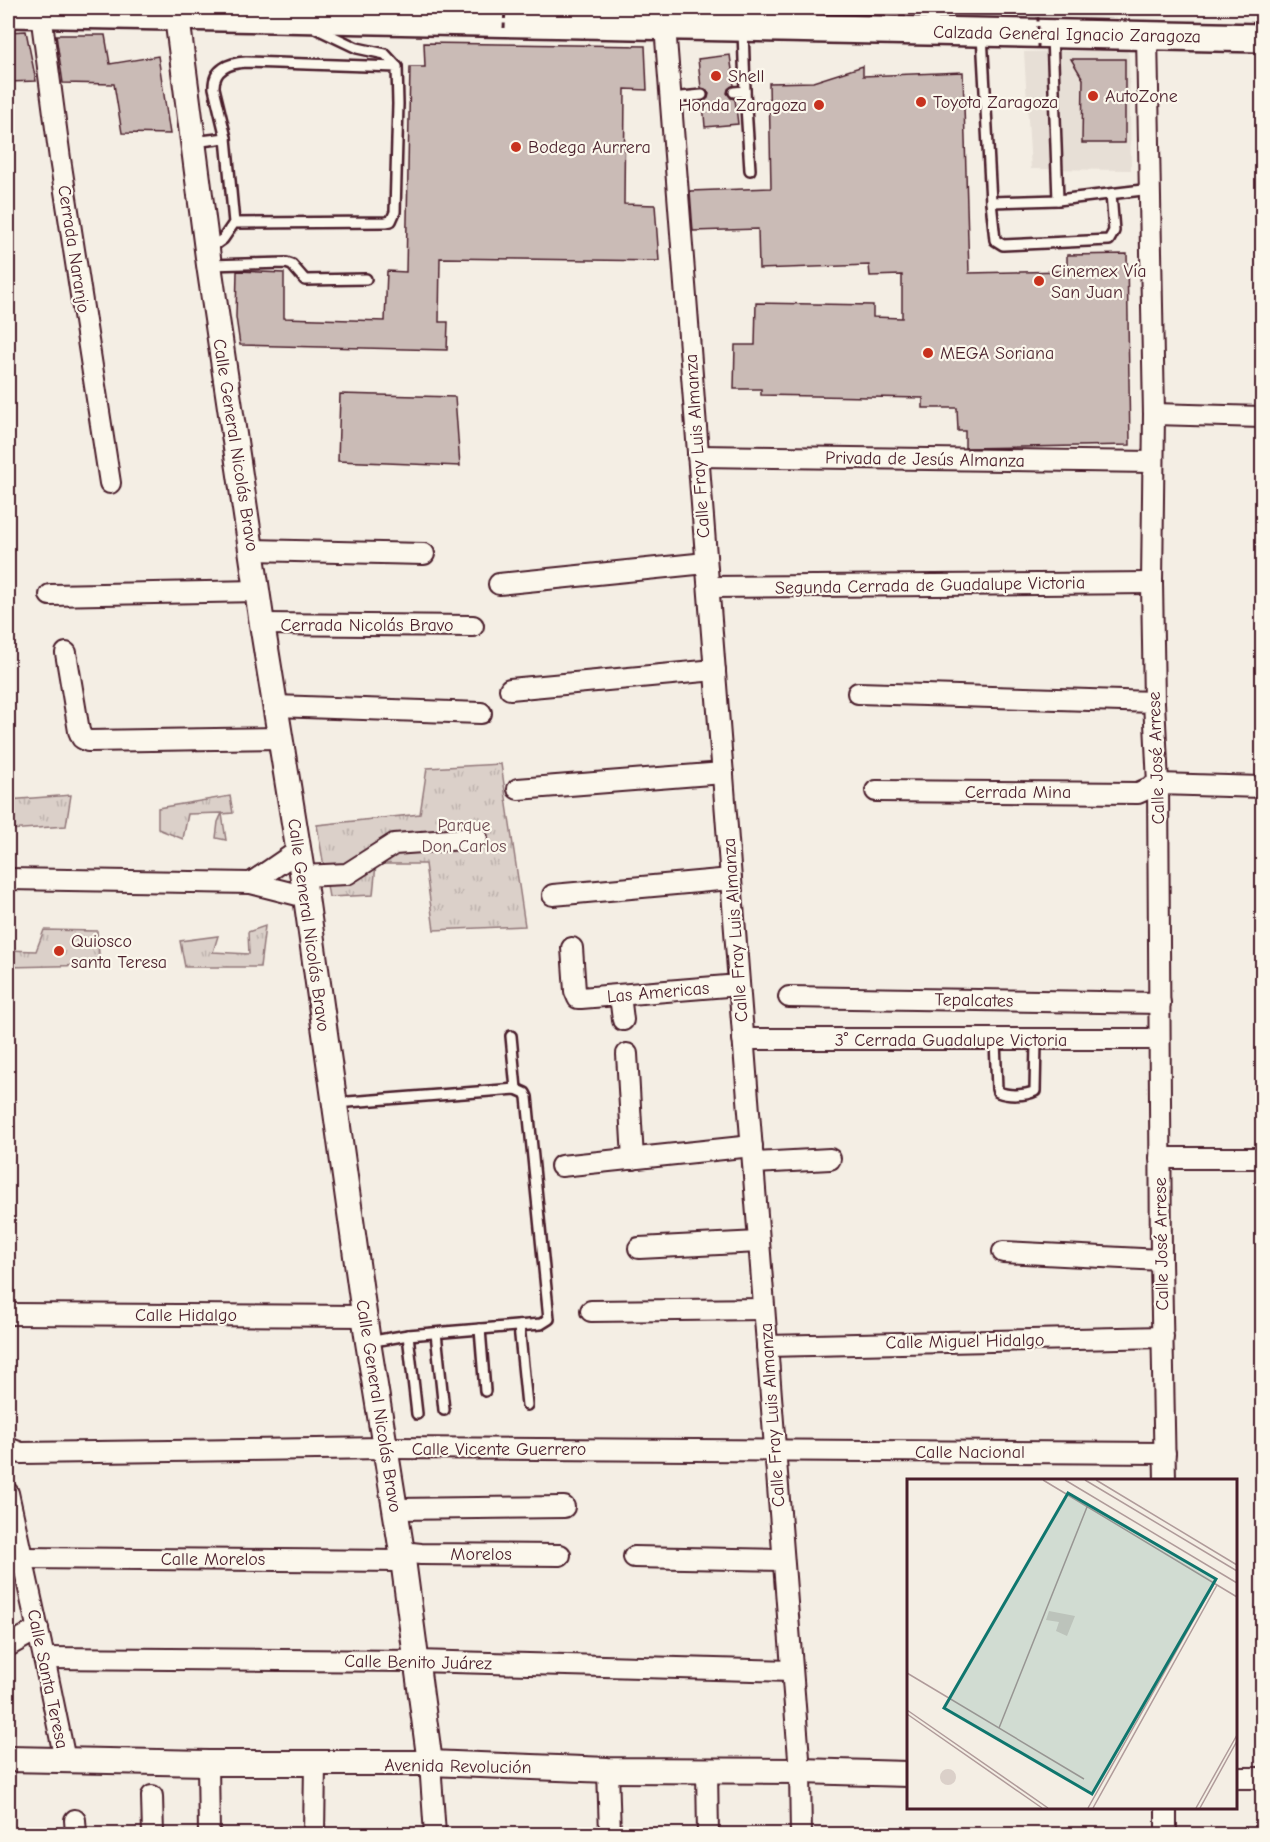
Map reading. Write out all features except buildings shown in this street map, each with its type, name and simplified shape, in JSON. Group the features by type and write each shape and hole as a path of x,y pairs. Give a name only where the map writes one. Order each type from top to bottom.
{"main road":[{"name":"Calzada General Ignacio Zaragoza","path":"8,13 982,32 1045,40 1147,35 1263,38"}],"street":[{"name":"Cerrada Naranjo","path":"41,14 60,159 110,483"},
{"name":"Calle General Nicolás Bravo","path":"177,17 208,258 262,624 304,887 368,1342 403,1556 430,1763 435,1834"},
{"name":"Calle Fray Luis Almanza","path":"665,26 800,1771 801,1834"},
{"name":"Calle José Arrese","path":"1147,35 1154,414 1152,583 1158,784 1165,1479"},
{"path":"1154,414 1263,417"},
{"name":"Privada de Jesús Almanza","path":"698,456 1152,462"},
{"path":"252,550 424,554"},
{"path":"499,584 706,563"},
{"name":"Segunda Cerrada de Guadalupe Victoria","path":"708,587 1152,583"},
{"path":"50,595 258,591"},
{"name":"Cerrada Nicolás Bravo","path":"262,624 473,626"},
{"path":"66,653 79,731 82,738 88,741 280,738"},
{"path":"510,688 715,670"},
{"path":"858,693 1154,702"},
{"path":"275,706 481,713"},
{"path":"518,789 723,773"},
{"name":"Cerrada Mina","path":"876,791 1138,793 1158,784 1263,787"},
{"path":"8,879 250,883 304,887 347,874 394,844 477,838"},
{"path":"250,883 298,851"},
{"path":"553,895 731,879"},
{"name":"Las Americas","path":"572,948 575,992 578,998 739,985"},
{"path":"620,994 623,1020"},
{"name":"Tepalcates","path":"789,997 1160,1003"},
{"name":"3˚ Cerrada Guadalupe Victoria","path":"743,1039 995,1041 1159,1039"},
{"path":"627,1054 633,1159"},
{"path":"561,1166 633,1159 752,1154 830,1159"},
{"path":"1160,1158 1263,1158"},
{"path":"639,1248 759,1242"},
{"path":"1003,1252 1161,1260"},
{"path":"591,1311 764,1309"},
{"name":"Calle Hidalgo","path":"8,1314 365,1316"},
{"name":"Calle Miguel Hidalgo","path":"767,1346 1163,1337"},
{"name":"Calle Vicente Guerrero","path":"8,1448 21,1453 385,1448 775,1451"},
{"name":"Calle Nacional","path":"775,1451 1165,1453"},
{"name":"Calle Santa Teresa","path":"8,1493 65,1760"},
{"path":"396,1509 564,1507"},
{"name":"Morelos","path":"403,1556 421,1554 560,1555"},
{"name":"Calle Morelos","path":"23,1558 403,1556"},
{"path":"634,1557 783,1560"},
{"path":"8,1646 38,1629"},
{"name":"Calle Benito Juárez","path":"44,1658 416,1661 792,1671"},
{"name":"Avenida Revolución","path":"8,1759 207,1763 430,1763 608,1770 907,1774"},
{"path":"207,1763 209,1834"},
{"path":"314,1834 315,1764"},
{"path":"608,1770 610,1834"},
{"path":"707,1770 708,1834"},
{"path":"1237,1778 1263,1778"},
{"path":"153,1796 153,1834"},
{"path":"1166,1809 1166,1834"}],"lane":[{"path":"234,223 387,222 391,221 395,212 397,67 385,54 342,42 298,19"},
{"path":"743,26 750,170"},
{"path":"982,32 993,235 998,243 1104,242 1110,240 1114,231 1111,194"},
{"path":"1045,40 1058,200"},
{"path":"208,258 234,223 226,138 216,100 214,81 219,71 226,66 246,62 397,67"},
{"path":"734,92 745,91"},
{"path":"671,98 702,95"},
{"path":"193,142 226,138"},
{"path":"991,202 1058,200 1150,189"},
{"path":"208,258 286,263 292,265 305,280 366,279"},
{"path":"511,1036 516,1089"},
{"path":"995,1041 997,1089 1003,1094 1028,1094 1035,1091 1036,1041"},
{"path":"335,1103 516,1089 521,1089 527,1097 549,1319 546,1322 519,1326 408,1335 368,1342"},
{"path":"519,1326 527,1405"},
{"path":"480,1329 485,1391"},
{"path":"436,1333 444,1410"},
{"path":"408,1335 417,1414"}],"path":[{"path":"504,28 505,8"},
{"path":"1038,8 1045,40"}],"shaded area":[{"path":"1125,49 1129,54 1131,170 1031,169 1024,52"}],"green space":[{"name":"Parque Don Carlos","path":"501,764 525,926 434,930 425,864 376,864 373,895 329,897 317,825 420,814 427,768"},
{"path":"71,795 66,826 8,830 8,800"},
{"path":"230,796 233,813 222,814 226,840 216,838 222,813 188,814 183,839 158,829 158,808"},
{"path":"265,926 260,967 185,967 180,941 218,936 213,952 249,954 248,932"},
{"path":"44,930 97,931 100,965 8,967 8,950 36,951"}],"place":[{"name":"Shell","path":"716,76"},
{"name":"AutoZone","path":"1093,96"},
{"name":"Toyota Zaragoza","path":"921,102"},
{"name":"Honda Zaragoza","path":"819,105"},
{"name":"Bodega Aurrera","path":"516,147"},
{"name":"Cinemex Vía San Juan","path":"1039,281"},
{"name":"MEGA Soriana","path":"928,353"},
{"name":"Quiosco santa Teresa","path":"59,951"}]}
